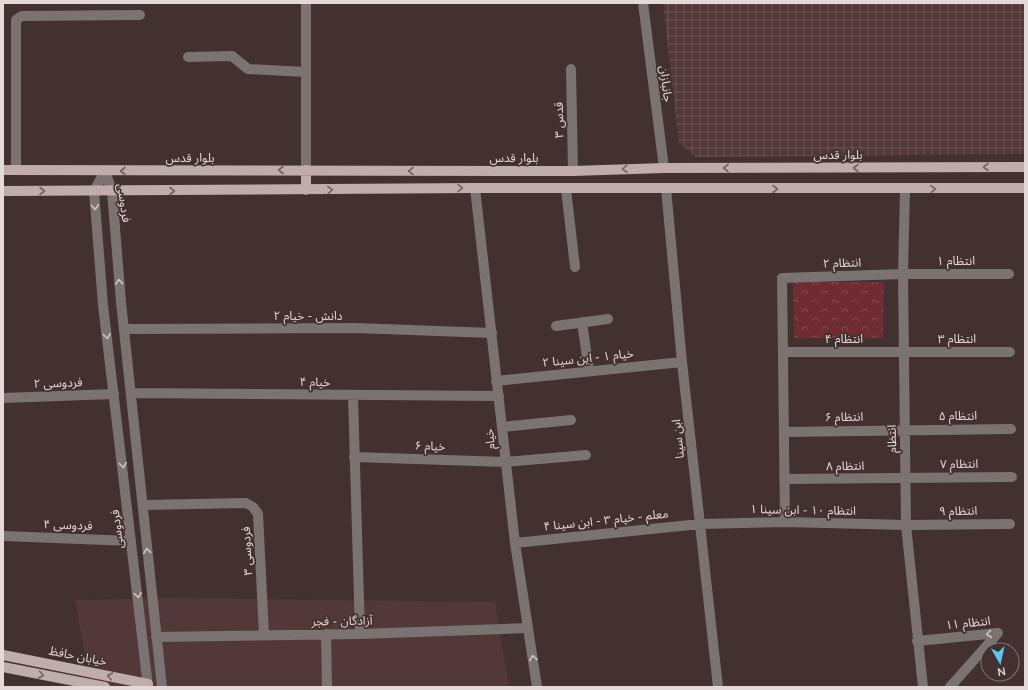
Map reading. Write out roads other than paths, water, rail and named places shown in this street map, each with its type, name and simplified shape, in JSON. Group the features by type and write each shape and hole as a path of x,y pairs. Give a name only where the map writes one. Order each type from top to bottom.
{"main road":[{"name":"بلوار قدس","path":"3,170 573,171 664,168 1025,167"},
{"path":"306,170 306,190"},
{"path":"3,191 476,188 905,190 1025,188"},
{"name":"خیابان حافظ","path":"3,655 148,685"},
{"name":"خیابان حافظ","path":"3,667 105,687"}],"street":[{"path":"306,3 306,170"},
{"name":"جانبازان","path":"643,3 664,168"},
{"path":"16,170 16,20 22,16 140,15"},
{"path":"188,57 232,56 248,69 306,72"},
{"name":"قدس ۳","path":"571,69 573,171"},
{"name":"فردوسی","path":"105,171 94,191 103,304 148,685"},
{"name":"فردوسی","path":"105,171 112,191 124,329 162,687"},
{"name":"خیام","path":"476,188 515,543 537,687"},
{"name":"ابن سینا","path":"666,188 682,362 718,687"},
{"path":"566,189 575,267"},
{"name":"انتظام","path":"905,190 903,274 906,525 923,687"},
{"name":"انتظام ۱","path":"903,274 1009,274"},
{"name":"انتظام ۲","path":"783,352 782,278 903,274"},
{"path":"556,326 608,319"},
{"path":"582,322 589,371"},
{"name":"دانش - خیام ۲","path":"124,329 356,328 492,333"},
{"path":"783,352 785,522"},
{"name":"انتظام ۴","path":"783,352 905,352"},
{"name":"انتظام ۳","path":"905,352 1010,352"},
{"name":"خیام ۱ - این سینا ۲","path":"496,381 682,362"},
{"name":"خیام ۴","path":"131,393 498,396"},
{"name":"فردوسی ۲","path":"3,398 114,394"},
{"path":"353,396 360,634"},
{"path":"502,427 571,420"},
{"name":"انتظام ۶","path":"784,432 905,429"},
{"name":"انتظام ۵","path":"905,429 1011,429"},
{"name":"خیام ۶","path":"354,457 506,462 586,455"},
{"name":"انتظام ۷","path":"906,478 1012,477"},
{"name":"انتظام ۸","path":"784,479 906,478"},
{"name":"فردوسی ۳","path":"143,505 246,503 254,507 258,514 264,635"},
{"name":"انتظام ۱۰ - ابن سینا ۱","path":"700,524 785,522 906,525"},
{"name":"معلم - خیام ۳ - ابن سینا ۴","path":"515,543 700,524"},
{"name":"انتظام ۹","path":"906,525 1010,524"},
{"name":"فردوسی ۴","path":"3,537 131,541"},
{"name":"آزادگان - فجر","path":"156,637 360,634 528,628"},
{"path":"326,634 327,687"},
{"name":"انتظام ۱۱","path":"917,641 998,634 950,687"}]}
